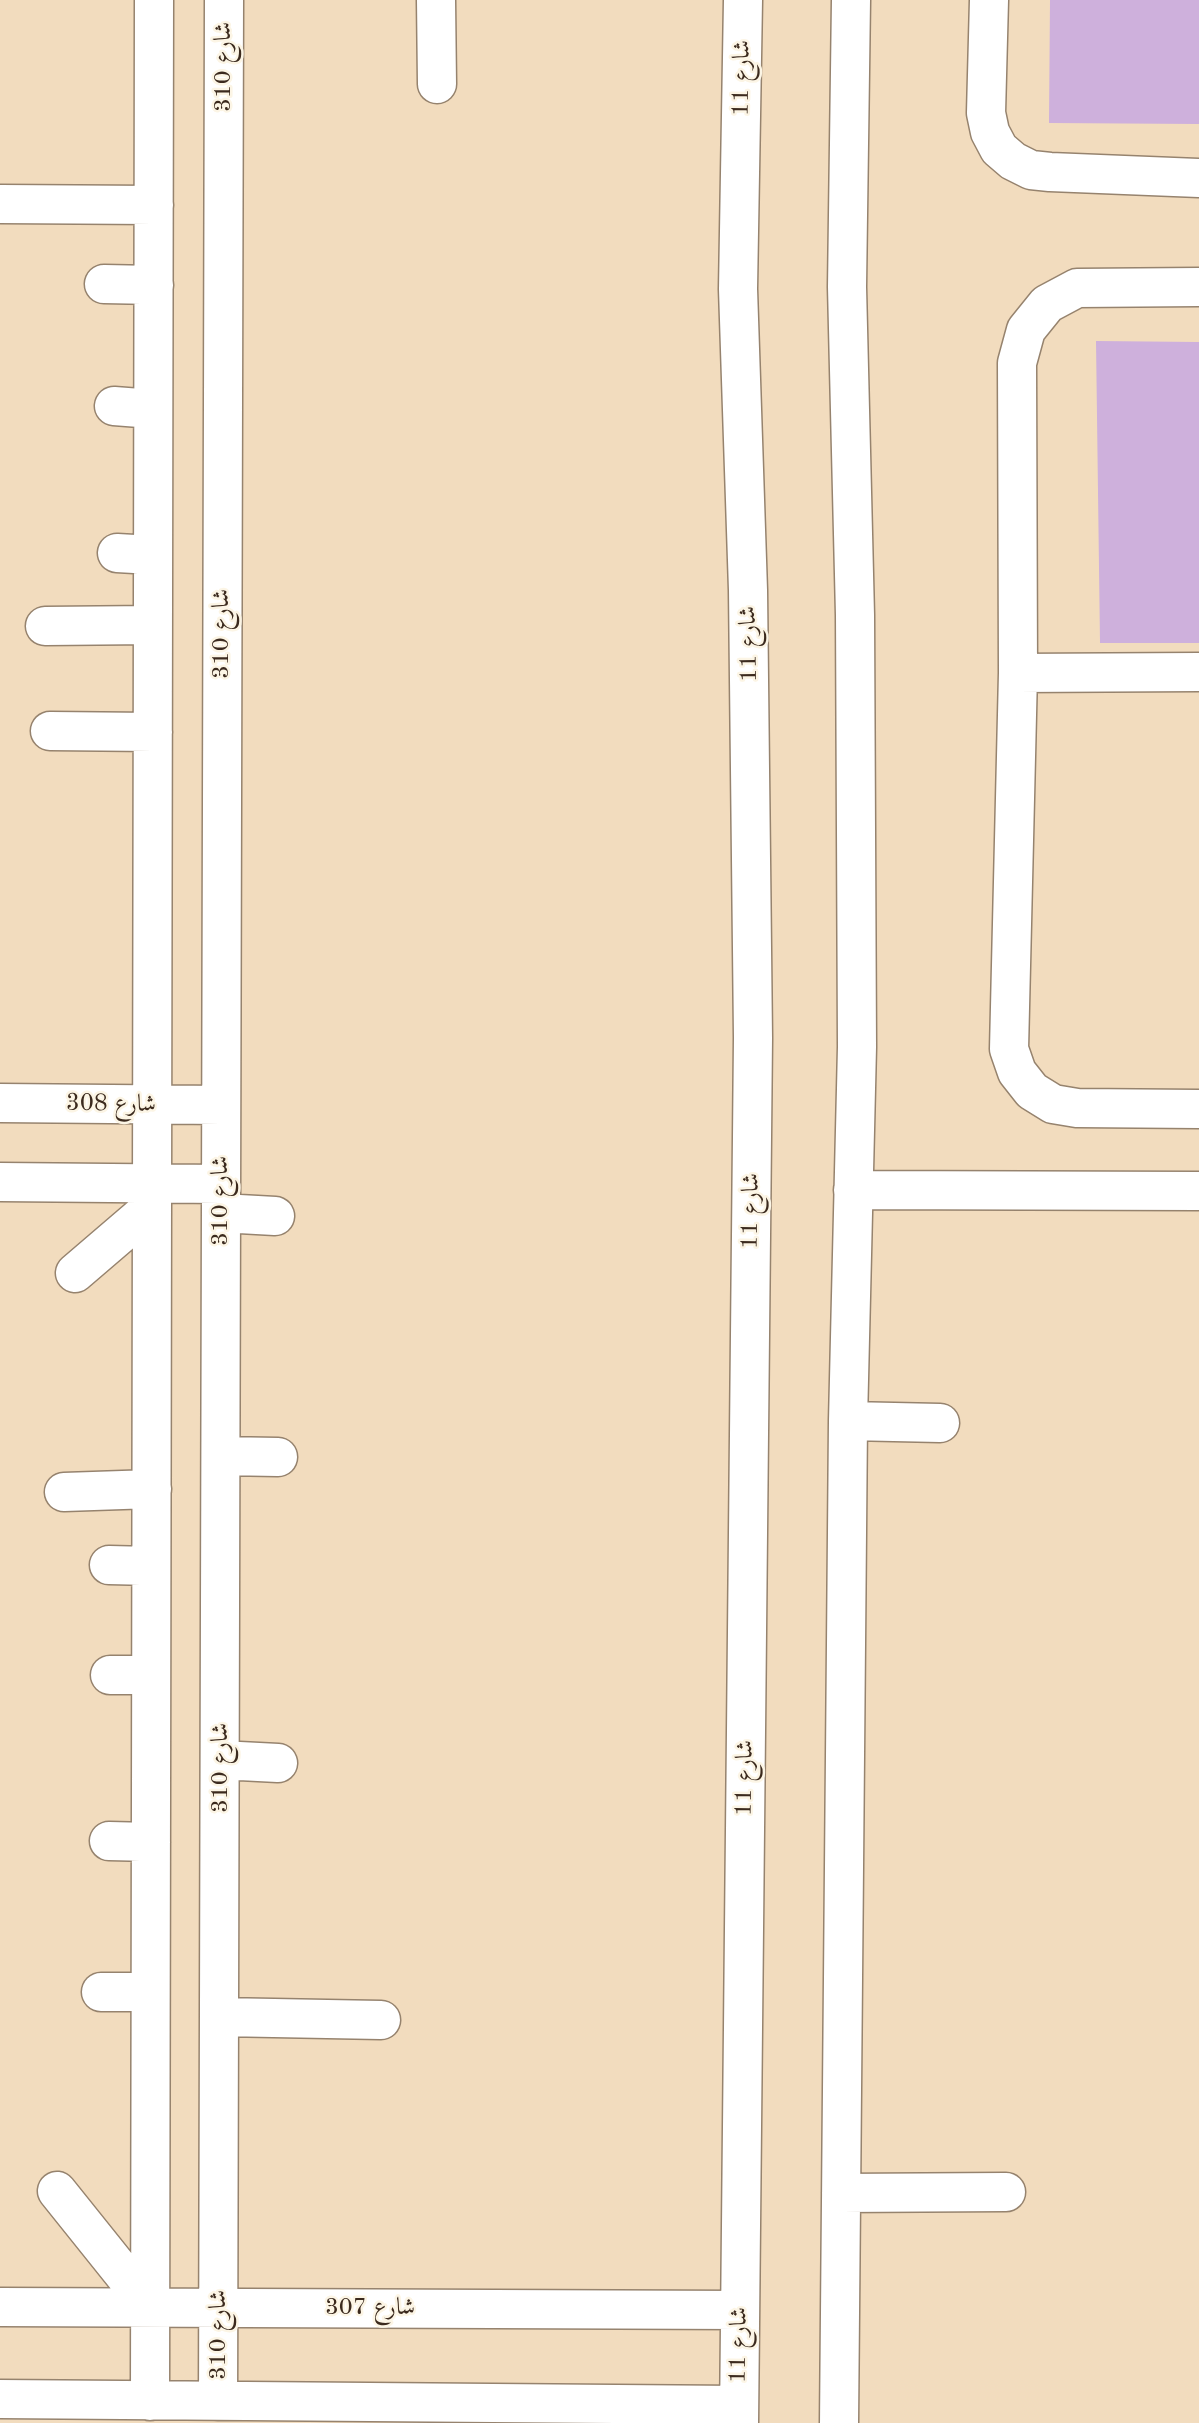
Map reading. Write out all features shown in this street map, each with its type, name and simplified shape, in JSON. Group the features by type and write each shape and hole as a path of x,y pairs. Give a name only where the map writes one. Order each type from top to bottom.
{"street":[{"path":"150,2401 153,732 152,625 135,554 153,409 154,0"},
{"name":"شارع 310","path":"202,2409 219,2308 224,0"},
{"path":"436,0 437,84"},
{"name":"شارع 11","path":"733,2417 740,2310 753,1038 748,590 738,289 743,0"},
{"path":"839,2423 848,1421 857,1047 855,615 846,287 851,0"},
{"path":"989,0 986,113 990,132 999,149 1013,162 1031,170 1050,172 1199,178"},
{"path":"0,204 154,205"},
{"path":"104,284 154,285"},
{"path":"1199,287 1077,288 1046,304 1026,330 1017,363 1018,673 1009,1049 1017,1072 1032,1091 1053,1104 1077,1108 1199,1110"},
{"path":"114,406 153,409"},
{"path":"44,626 152,625"},
{"path":"1018,673 1199,672"},
{"path":"50,731 153,732"},
{"name":"شارع 308","path":"0,1102 221,1105"},
{"path":"0,1182 221,1198 275,1216"},
{"path":"853,1190 1199,1191"},
{"path":"75,1273 152,1195"},
{"path":"848,1421 940,1423"},
{"path":"221,1456 278,1457"},
{"path":"64,1492 152,1489"},
{"path":"109,1565 151,1566"},
{"path":"110,1675 151,1675"},
{"path":"220,1760 278,1763"},
{"path":"108,1841 151,1842"},
{"path":"100,1992 150,1992"},
{"path":"220,2017 381,2020"},
{"path":"57,2191 150,2307"},
{"path":"841,2193 1006,2192"},
{"name":"شارع 307","path":"0,2306 740,2310"},
{"path":"0,2399 150,2401 202,2409 733,2417"}],"building":[{"path":"1050,0 1199,0 1199,124 1049,123"},
{"path":"1096,341 1199,342 1199,643 1100,643"}]}
